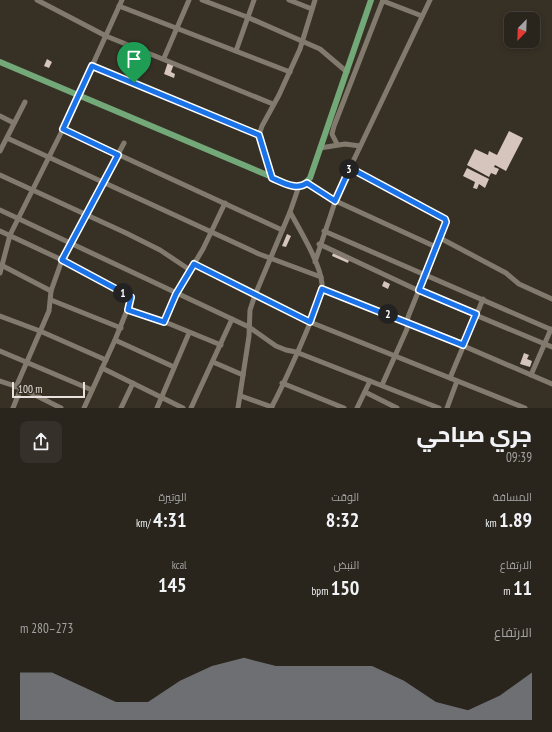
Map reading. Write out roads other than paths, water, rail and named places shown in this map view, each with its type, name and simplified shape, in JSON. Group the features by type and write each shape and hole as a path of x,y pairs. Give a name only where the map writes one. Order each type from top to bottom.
{"main road":[{"path":"0,62 272,178 299,186 307,183 310,178 371,0"}],"street":[{"path":"37,0 106,36 164,58 273,104"},
{"path":"0,273 10,235 63,129 122,0"},
{"path":"164,58 189,0"},
{"path":"202,0 302,40 323,51 347,72"},
{"path":"236,51 254,0"},
{"path":"289,0 312,9"},
{"path":"272,178 259,135 262,126 290,72 315,0"},
{"path":"337,144 332,134 334,126 383,0 422,16"},
{"path":"315,262 335,201 430,0"},
{"path":"119,6 290,72"},
{"path":"92,66 259,135"},
{"path":"0,151 25,102"},
{"path":"0,116 14,123"},
{"path":"63,129 282,230"},
{"path":"7,138 270,259 321,277"},
{"path":"13,408 27,361 49,311 51,291 62,260 124,143"},
{"path":"320,148 337,144 360,146"},
{"path":"350,168 445,219 446,222 419,290 407,329 382,385"},
{"path":"0,175 87,214 160,250 190,270"},
{"path":"307,183 335,201 436,247"},
{"path":"238,408 241,396 250,310 299,186"},
{"path":"164,322 176,294 211,232 224,203"},
{"path":"0,210 249,327 276,346 296,352 438,408"},
{"path":"241,396 272,408 310,322 322,289 321,277 315,262 290,212"},
{"path":"0,231 62,260 131,297 121,328 84,408"},
{"path":"324,232 425,274 552,330 531,375"},
{"path":"440,238 506,273 520,284 552,299"},
{"path":"320,244 419,290 552,347"},
{"path":"194,264 310,322 525,408"},
{"path":"1,265 51,291"},
{"path":"322,289 408,322 552,384"},
{"path":"450,378 483,299"},
{"path":"51,300 121,328"},
{"path":"128,310 164,322 221,345"},
{"path":"0,316 40,331 106,360"},
{"path":"191,408 232,319"},
{"path":"157,408 189,333"},
{"path":"115,340 174,367"},
{"path":"0,351 27,361 92,390"},
{"path":"213,362 243,375"},
{"path":"102,368 183,408"},
{"path":"0,381 19,388 61,408"},
{"path":"357,408 370,381"},
{"path":"447,408 457,382"},
{"path":"121,408 133,383"},
{"path":"282,383 344,408"},
{"path":"365,392 397,408"}]}
